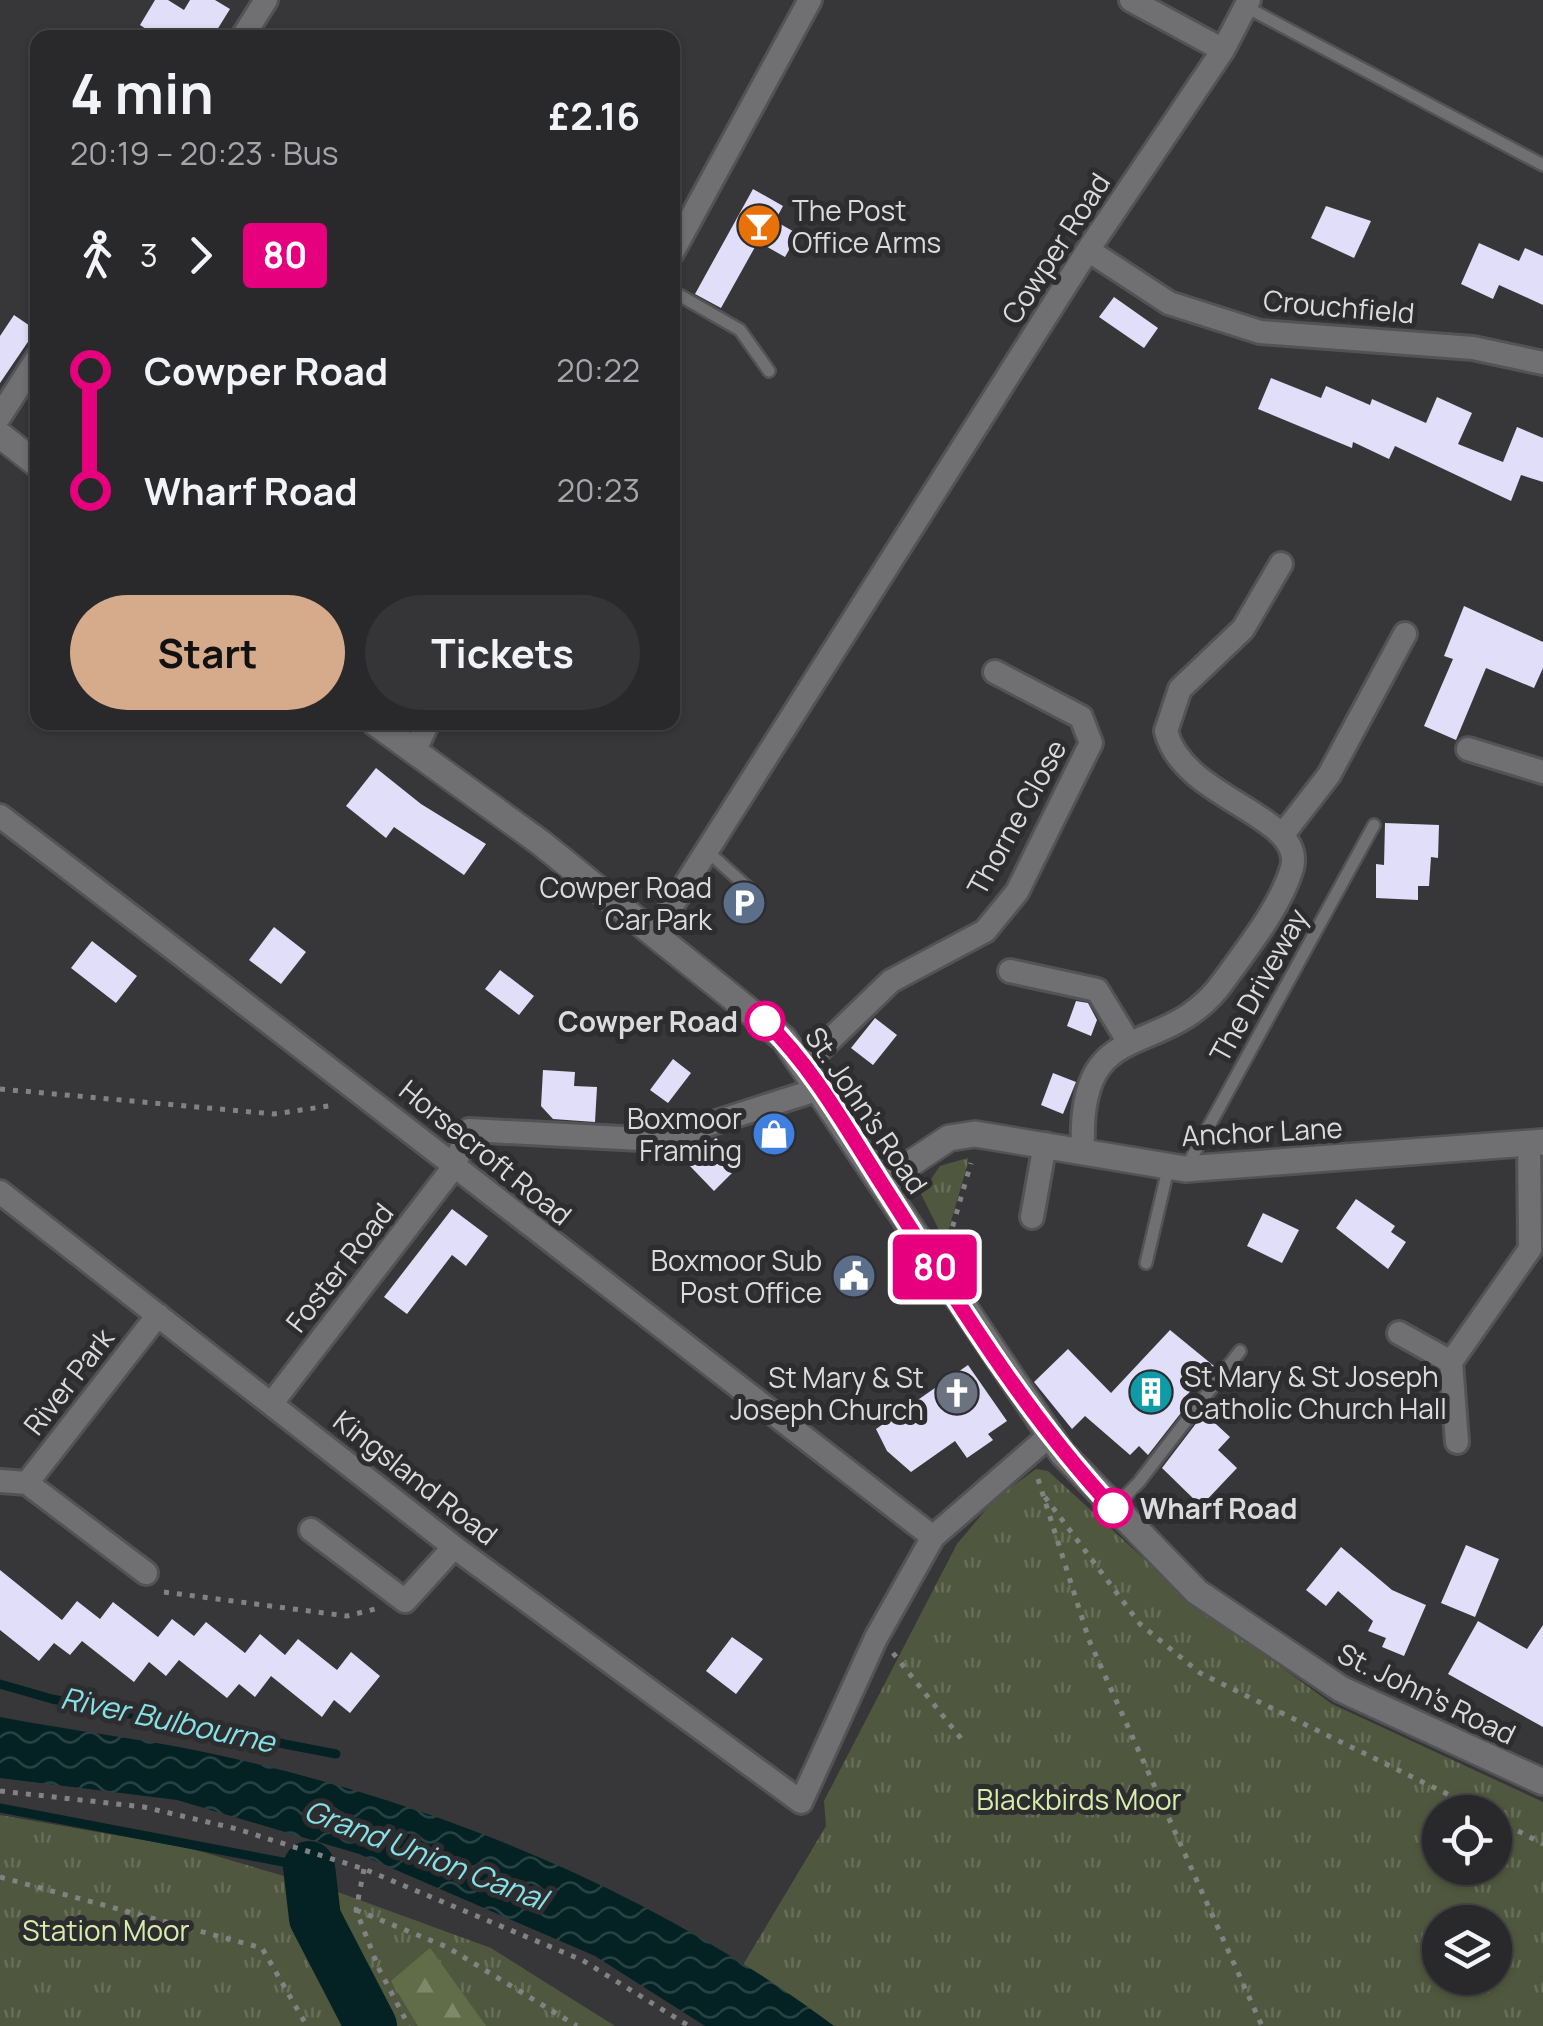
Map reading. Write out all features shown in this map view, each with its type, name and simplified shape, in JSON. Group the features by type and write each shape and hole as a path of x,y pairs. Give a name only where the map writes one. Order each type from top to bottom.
{"street":[{"path":"247,30 266,0"},
{"path":"680,238 810,0"},
{"path":"1131,0 1223,50"},
{"name":"Cowper Road","path":"654,934 1088,250 1223,50 1248,3"},
{"name":"Crouchfield","path":"1088,250 1170,302 1260,332 1473,348 1543,363"},
{"path":"0,416 30,369"},
{"path":"0,435 30,459"},
{"path":"1082,1150 1081,1107 1098,1064 1128,1041 1184,1022 1222,984 1283,888 1293,865 1293,846 1284,832 1214,790 1180,764 1166,731 1180,688 1243,629 1281,564"},
{"path":"1284,832 1329,775 1405,634"},
{"name":"Thorne Close","path":"803,1066 891,982 985,931 1016,892 1091,743 1081,718 995,672"},
{"name":"St. John's Road","path":"385,730 541,843 758,1014 819,1089 1049,1436 1197,1592 1341,1689 1543,1782"},
{"path":"414,752 424,730"},
{"path":"1468,749 1543,772"},
{"name":"Horsecroft Road","path":"0,816 373,1099 453,1168 934,1538"},
{"path":"1010,971 1097,990 1128,1041"},
{"name":"Foster Road","path":"272,1403 453,1168 470,1130 660,1140 819,1089"},
{"name":"Anchor Lane","path":"881,1184 950,1138 976,1134 1177,1167 1536,1142"},
{"path":"1457,1442 1451,1362 1530,1249 1536,1142"},
{"path":"1032,1217 1045,1144"},
{"name":"Kingsland Road","path":"0,1192 454,1547 801,1802 876,1638"},
{"name":"River Park","path":"26,1484 158,1315"},
{"path":"1399,1333 1451,1362"},
{"path":"876,1638 934,1538 1049,1436"},
{"path":"0,1481 26,1484 146,1573"},
{"path":"311,1530 405,1602 454,1547"}],"lane":[{"path":"1248,3 1543,165"},
{"path":"680,296 740,330 769,371"},
{"name":"The Driveway","path":"1146,1263 1177,1167 1374,826"},
{"path":"707,851 755,894"},
{"path":"1114,1508 1140,1482 1240,1350"}],"path":[{"path":"0,1089 274,1114 373,1099"},
{"path":"941,1276 976,1134"},
{"path":"1262,2026 1089,1640 1040,1491 1140,1624 1200,1672 1450,1795"},
{"path":"146,1573 156,1591 346,1616 405,1602"},
{"path":"876,1638 900,1658 962,1741"},
{"path":"0,1791 144,1807 237,1829 364,1868 582,1960 689,2026"},
{"path":"1512,1827 1543,1844"},
{"path":"364,1868 356,1910 379,1969 409,2026"},
{"path":"0,1876 262,1948 307,2026"},
{"path":"356,1910 447,1947 576,2026"}],"green space":[{"path":"968,1158 945,1242 921,1194 940,1166"},
{"name":"Blackbirds Moor","path":"1036,1469 1048,1471 1188,1599 1332,1704 1543,1802 1543,2026 834,2026 743,1965 826,1826 824,1801 957,1544 994,1500"},
{"name":"Station Moor","path":"0,1815 189,1848 335,1891 491,1948 615,2026 0,2026"},
{"path":"430,1948 486,2026 418,2026 391,1981"}],"water":[{"name":"Grand Union Canal","path":"0,1717 218,1755 381,1798 461,1826 617,1893 692,1933 765,1977 834,2026 705,2026 595,1956 359,1854 177,1800 0,1778"}],"building":[{"path":"155,0 168,0 184,10 190,0 215,0 230,9 217,30 148,30 140,25"},
{"path":"753,189 783,206 775,221 798,234 785,257 760,243 755,247 721,308 695,294"},
{"path":"1326,206 1371,221 1354,258 1311,238"},
{"path":"1479,243 1519,261 1525,248 1543,256 1543,305 1499,285 1493,299 1461,284"},
{"path":"1114,297 1158,328 1144,348 1099,317"},
{"path":"14,315 30,326 30,339 0,383 0,336"},
{"path":"1271,378 1321,398 1326,386 1370,405 1372,399 1426,423 1437,397 1472,413 1458,444 1503,462 1517,427 1543,438 1543,482 1521,475 1511,501 1395,446 1389,459 1353,442 1352,448 1258,409"},
{"path":"1464,606 1543,642 1543,668 1534,688 1486,668 1456,740 1424,726 1453,659 1444,656"},
{"path":"376,768 421,804 486,844 464,875 394,827 386,838 346,806"},
{"path":"1385,823 1439,825 1438,858 1431,857 1429,886 1418,886 1418,900 1376,898 1376,864 1384,865"},
{"path":"274,927 306,952 281,984 249,960"},
{"path":"92,941 137,976 116,1003 71,968"},
{"path":"500,970 534,996 519,1015 485,989"},
{"path":"1076,1001 1088,1003 1097,1020 1091,1036 1067,1026"},
{"path":"875,1018 897,1035 873,1065 851,1048"},
{"path":"673,1059 691,1073 668,1103 650,1090"},
{"path":"543,1070 575,1072 574,1086 597,1087 595,1122 553,1119 541,1106"},
{"path":"1053,1073 1076,1082 1063,1114 1041,1105"},
{"path":"716,1138 741,1164 714,1191 688,1164"},
{"path":"1356,1199 1395,1226 1391,1232 1406,1242 1388,1269 1336,1228"},
{"path":"452,1209 488,1236 466,1266 452,1255 407,1314 384,1297"},
{"path":"1263,1213 1299,1230 1282,1263 1247,1246"},
{"name":"St Mary & St Joseph Catholic Church Hall","path":"1170,1330 1214,1366 1186,1396 1191,1400 1148,1455 1139,1446 1130,1455 1085,1416 1072,1429 1034,1382 1068,1349 1111,1393"},
{"name":"St Mary & St Joseph Church","path":"968,1365 1007,1421 988,1434 993,1440 967,1458 955,1441 911,1472 887,1451 876,1429"},
{"path":"1204,1413 1230,1437 1218,1450 1237,1468 1201,1506 1162,1468"},
{"path":"1466,1545 1499,1559 1475,1617 1441,1603"},
{"path":"1341,1547 1392,1590 1426,1605 1404,1656 1382,1647 1386,1638 1368,1631 1373,1621 1338,1591 1326,1606 1306,1590"},
{"path":"0,1570 62,1620 77,1601 100,1619 113,1602 158,1637 172,1619 194,1636 206,1622 245,1653 260,1634 285,1655 298,1639 337,1670 351,1652 380,1676 350,1713 334,1700 322,1717 271,1676 255,1697 239,1684 227,1698 179,1660 166,1676 149,1662 134,1682 82,1641 70,1655 54,1643 39,1661 0,1630"},
{"path":"1478,1621 1527,1649 1543,1625 1543,1727 1448,1674"},
{"path":"732,1637 763,1659 736,1694 706,1671"}],"waterway":[{"name":"River Bulbourne","path":"0,1684 52,1699 336,1754"},
{"path":"0,1808 309,1867"},
{"name":"River Bulbourne","path":"309,1867 315,1918 371,2026"}],"bus line":[{"name":"80","path":"765,1021 784,1039 850,1135 966,1316 1049,1436 1113,1508"}],"place":[{"name":"The Post Office Arms","path":"759,226"},
{"name":"Cowper Road Car Park","path":"744,903"},
{"name":"Cowper Road","path":"765,1021"},
{"name":"Boxmoor Framing","path":"774,1134"},
{"name":"Boxmoor Sub Post Office","path":"854,1276"},
{"name":"St Mary & St Joseph Catholic Church Hall","path":"1151,1392"},
{"name":"St Mary & St Joseph Church","path":"957,1393"},
{"name":"Wharf Road","path":"1113,1508"}]}
